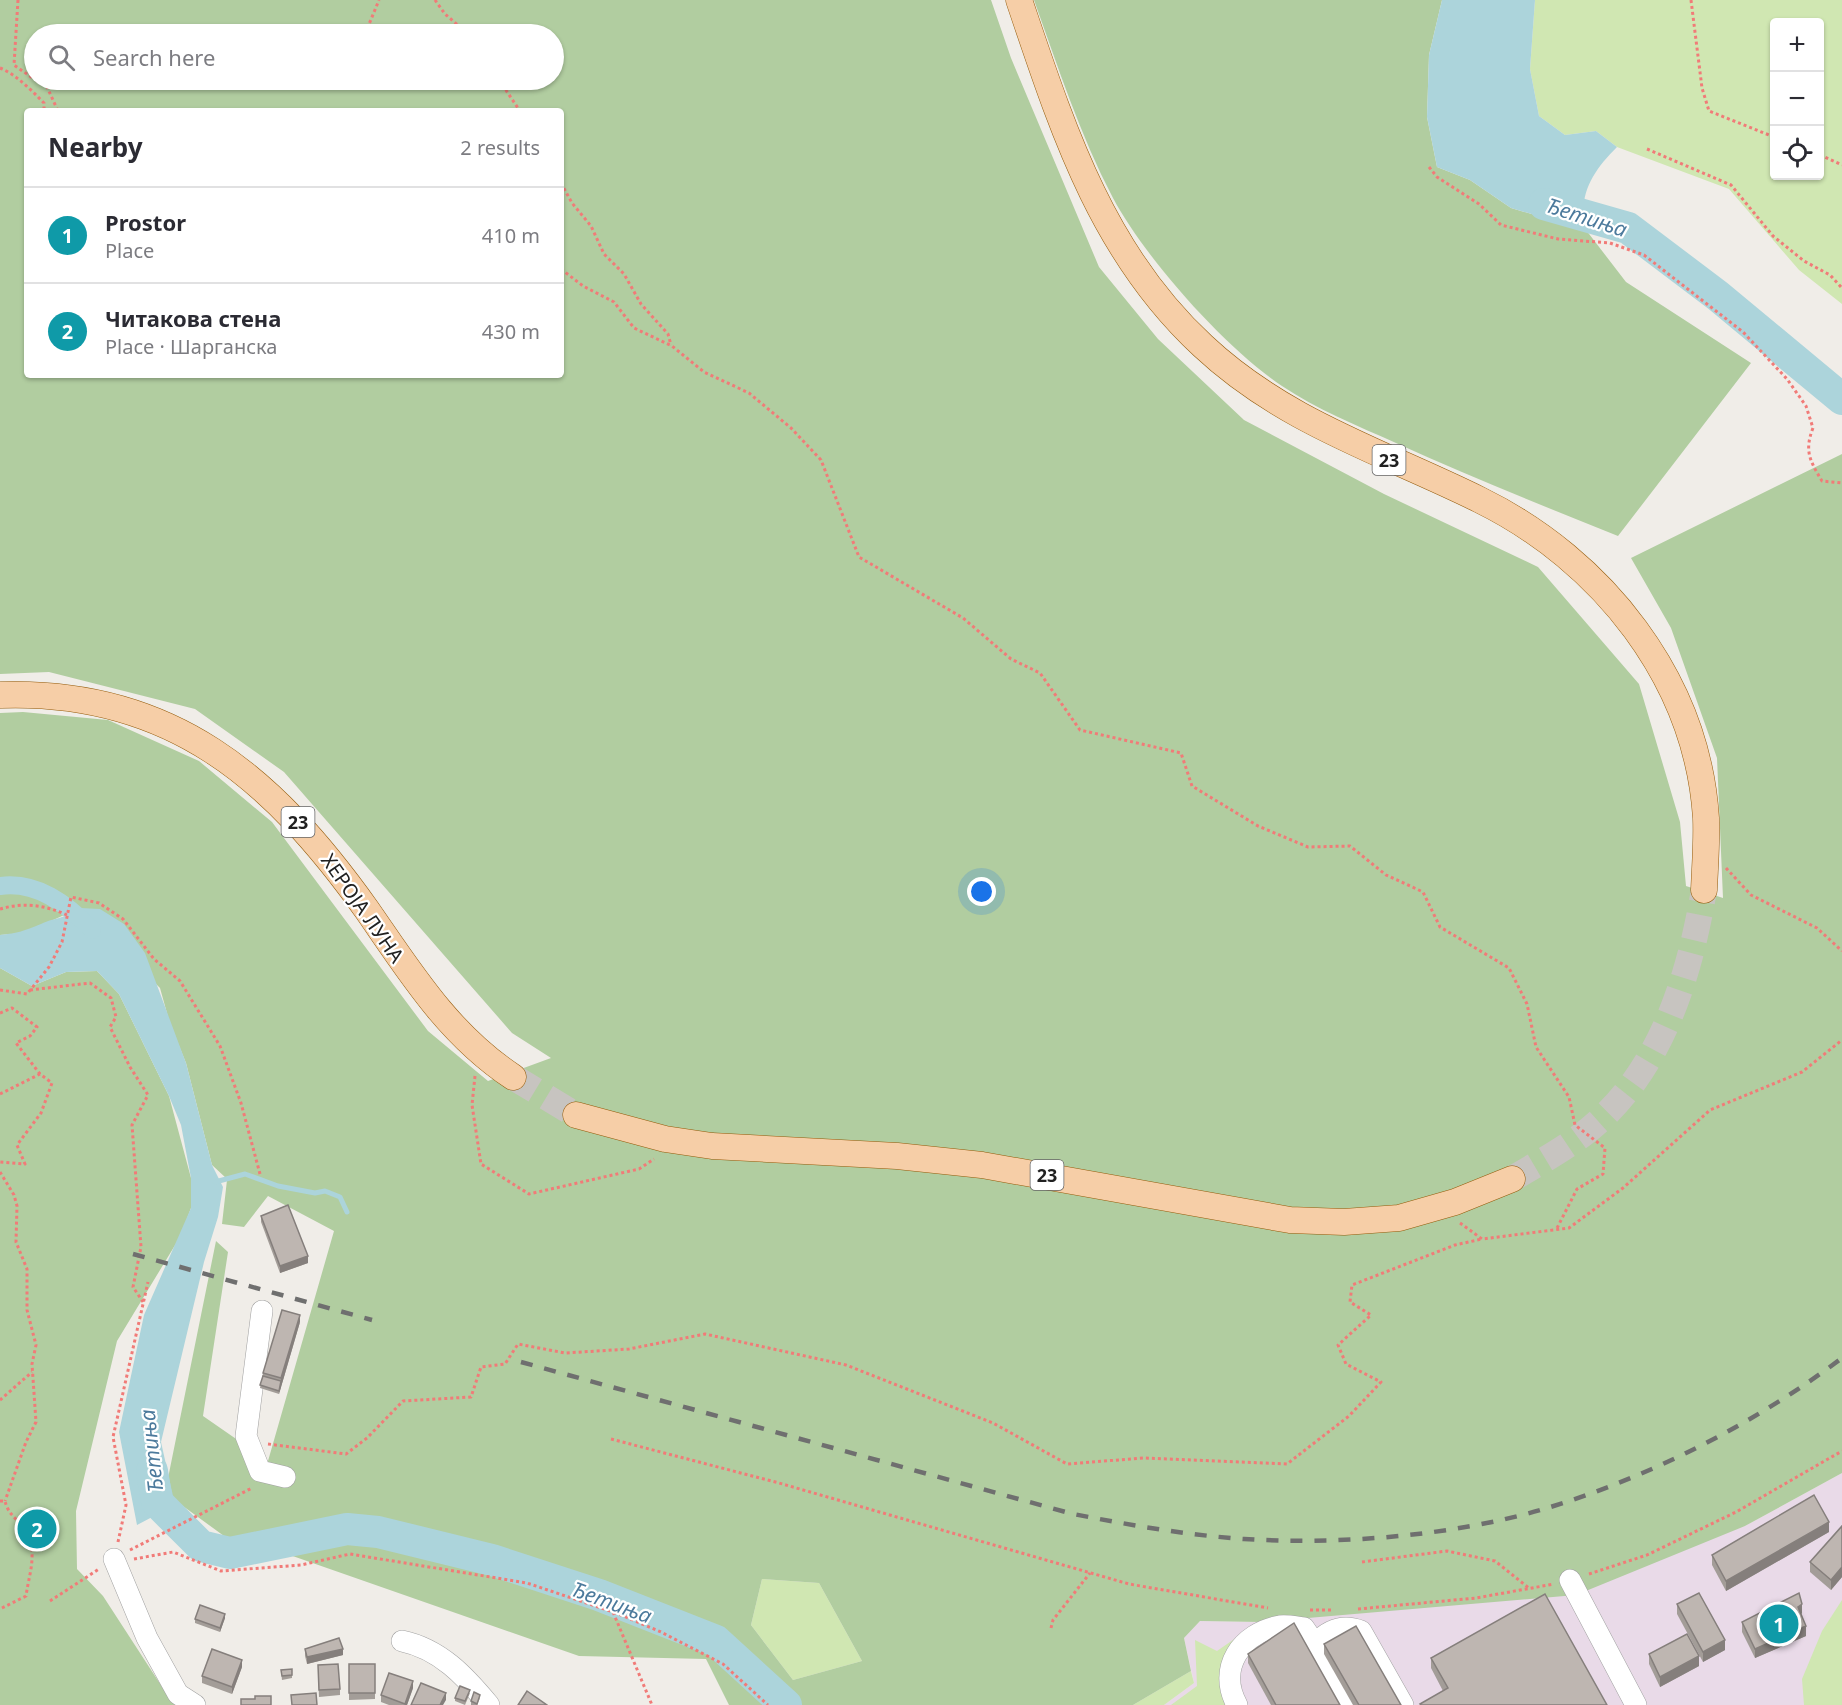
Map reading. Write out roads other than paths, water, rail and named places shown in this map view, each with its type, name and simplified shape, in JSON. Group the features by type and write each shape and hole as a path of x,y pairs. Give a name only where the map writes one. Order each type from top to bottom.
{"main road":[{"name":"23","path":"1019,0 1053,103 1082,177 1125,252 1183,327 1227,368 1288,410 1369,451 1480,500 1531,529 1575,561 1618,607 1657,661 1686,725 1702,788 1706,817 1704,890"},
{"name":"ХЕРОЈА ЛУНА","path":"0,695 39,694 110,706 183,733 242,770 288,812 314,840 426,996 477,1050 513,1077"},
{"name":"23","path":"576,1115 628,1130 681,1141 746,1148 897,1156 982,1165 1290,1220 1373,1221 1440,1207 1512,1179"}],"street":[{"path":"262,1311 246,1436 260,1471 285,1477"},
{"path":"116,1556 147,1638 178,1694 195,1705"},
{"path":"1570,1580 1636,1705"},
{"path":"1237,1705 1228,1681 1231,1664 1241,1645 1259,1632 1282,1626 1304,1628 1315,1644 1317,1656 1344,1705"},
{"path":"1315,1644 1325,1633 1349,1627 1361,1631 1403,1705"},
{"path":"402,1641 442,1656 467,1679 489,1705"}],"water":[{"path":"1442,0 1535,0 1530,69 1539,116 1565,135 1596,131 1617,147 1601,165 1589,184 1584,206 1586,230 1511,208 1470,180 1437,167 1427,117 1429,55"},
{"path":"80,908 100,909 124,924 145,953 186,1063 212,1165 223,1187 218,1217 204,1262 161,1442 175,1505 137,1525 119,1432 144,1315 191,1208 191,1178 181,1125 119,994 97,971 66,972 32,986 0,968 0,935 25,930 75,912"}],"waterway":[{"name":"Ђетиња","path":"1544,204 1628,228 1718,296 1842,399"},
{"path":"0,886 26,887 50,896 72,911 92,930"},
{"path":"215,1182 245,1174 278,1186 315,1193 325,1191 340,1197 347,1212"},
{"name":"Ђетиња","path":"152,1471 157,1502 201,1546 230,1553 347,1529 378,1532 492,1560 599,1595 716,1641 786,1705"}],"tunnel":[{"path":"1512,1179 1586,1132 1612,1109 1634,1082 1652,1053 1680,990 1698,924 1704,890"},
{"path":"513,1077 576,1115"}],"railway":[{"path":"133,1254 372,1320"},
{"path":"521,1362 1073,1514 1201,1535 1280,1541 1318,1541 1395,1536 1472,1526 1544,1509 1584,1496 1662,1465 1700,1446 1773,1405 1842,1358"}],"place":[{"name":"Читакова стена","path":"37,1529"},
{"name":"Prostor","path":"1779,1624"}]}
